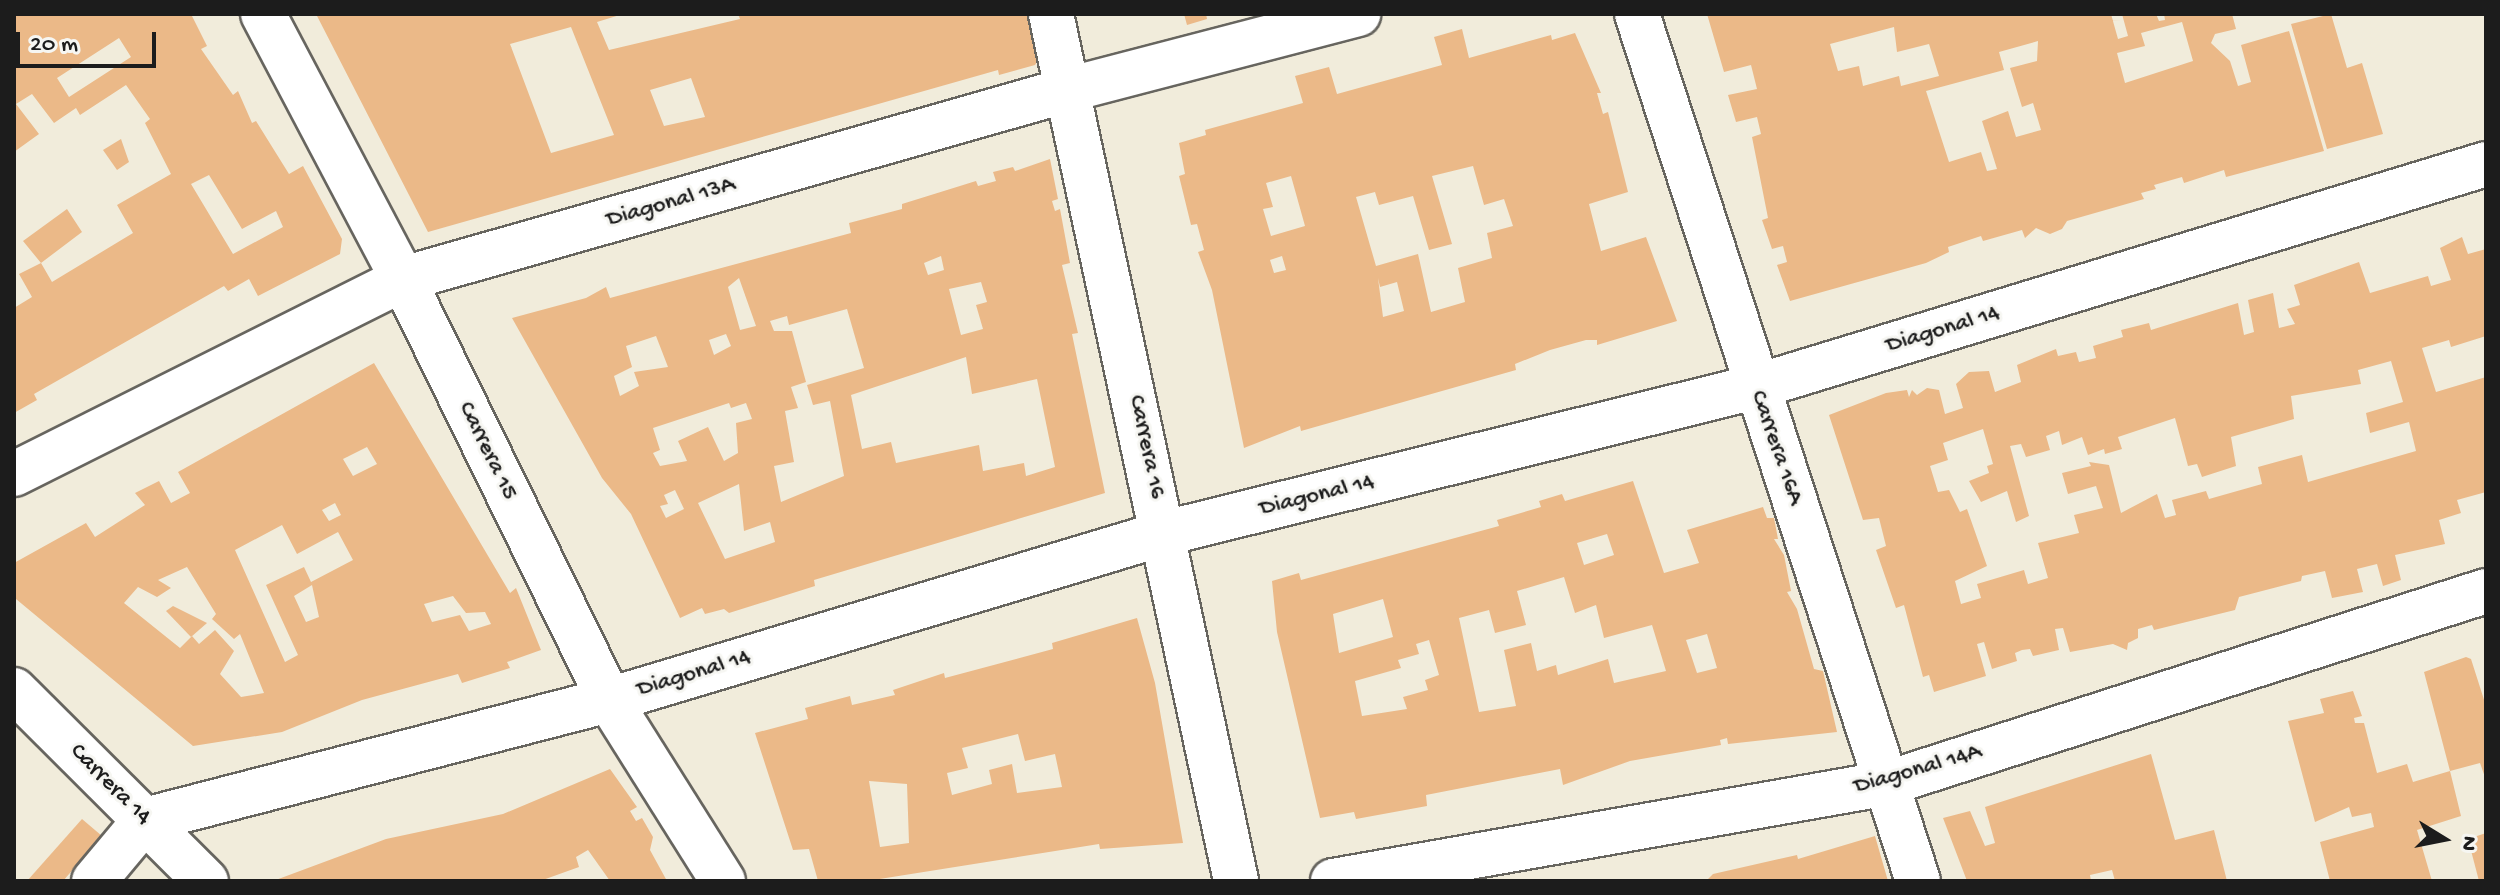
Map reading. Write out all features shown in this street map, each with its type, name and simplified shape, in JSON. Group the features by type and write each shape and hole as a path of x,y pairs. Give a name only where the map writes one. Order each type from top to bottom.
{"street":[{"name":"Carrera 15","path":"263,14 403,279 609,700 723,881"},
{"name":"Carrera 16","path":"1051,14 1165,533 1236,881"},
{"name":"Diagonal 13A","path":"14,474 403,279 1067,90 1358,14"},
{"name":"Carrera 16A","path":"1637,14 1755,387 1918,881"},
{"name":"Diagonal 14","path":"145,820 609,700 1165,533 1755,387 2486,164"},
{"name":"Diagonal 14A","path":"1333,881 1888,783 2486,591"},
{"name":"Carrera 14","path":"14,690 206,881"},
{"path":"94,881 145,820"}],"building":[{"path":"14,14 191,14 207,46 201,49 233,95 238,91 252,123 256,121 289,174 303,166 342,239 340,254 258,296 249,279 228,291 224,286 34,394 37,400 14,413 14,308 32,297 19,274 41,263 52,282 133,233 117,205 171,174 145,123 150,119 126,85 80,115 76,108 54,123 32,94 16,104 39,134 14,152","holes":["119,38 131,57 69,97 57,78","209,175 242,229 276,211 283,227 233,254 191,184"]},
{"path":"316,14 623,14 597,22 609,50 740,19 738,14 1029,14 1039,59 1035,65 999,75 998,70 428,232","holes":["571,27 614,135 551,153 510,44","691,78 705,117 664,126 650,90"]},
{"path":"1184,14 1206,14 1207,19 1187,25"},
{"path":"1707,14 2111,14 2118,39 2128,36 2122,14 2156,14 2159,21 2165,20 2164,14 2232,14 2236,29 2215,34 2211,43 2230,61 2238,86 2251,82 2241,45 2289,31 2324,151 2226,177 2224,170 2184,183 2182,177 2154,185 2156,189 2141,193 2144,199 2067,221 2062,229 2050,234 2036,228 2025,238 2022,230 1983,241 1981,236 1948,247 1949,252 1926,263 1790,301 1777,265 1787,262 1783,246 1772,249 1762,220 1768,218 1752,137 1761,134 1757,117 1736,122 1728,95 1757,89 1751,65 1724,72","holes":["2182,22 2193,61 2125,83 2117,53 2145,46 2141,33","1894,27 1897,52 1929,44 1939,76 1901,86 1899,76 1863,86 1859,66 1838,71 1830,44","2038,41 2037,61 2010,68 2022,107 2033,103 2041,130 2016,137 2008,111 1982,121 1997,169 1987,171 1981,152 1949,162 1926,91 2004,70 1999,52"]},
{"path":"2331,14 2347,68 2362,63 2383,134 2327,149 2291,24"},
{"path":"1462,29 1469,58 1551,35 1552,40 1575,33 1601,93 1597,93 1603,114 1608,112 1628,192 1589,204 1601,251 1646,237 1677,321 1597,345 1597,340 1586,340 1550,350 1515,364 1516,370 1301,431 1300,426 1244,448 1212,290 1198,252 1204,250 1197,224 1191,225 1179,176 1185,174 1179,143 1206,135 1205,130 1303,103 1295,76 1329,67 1337,94 1442,65 1434,37","holes":["1473,166 1484,205 1504,199 1513,226 1487,233 1492,258 1458,268 1465,302 1431,312 1418,254 1376,266 1356,197 1375,192 1379,205 1413,196 1429,250 1452,244 1432,176","1291,176 1305,226 1271,236 1263,209 1273,207 1266,183","1282,256 1286,270 1274,273 1270,260","1378,278 1380,287 1397,282 1404,311 1383,317"]},
{"path":"121,139 129,162 117,170 103,150"},
{"path":"1050,159 1058,199 1052,201 1055,211 1060,209 1070,263 1062,265 1078,333 1072,334 1105,493 814,580 815,586 729,613 724,609 705,614 702,608 680,618 631,514 602,478 512,318 586,298 606,287 610,298 851,233 849,223 902,209 902,204 976,181 978,186 996,181 993,172 1013,167 1015,171","holes":["941,256 944,270 928,275 924,263","739,278 756,326 740,330 728,287","981,282 987,302 976,305 983,329 961,335 949,289","847,309 864,368 807,385 813,405 830,401 844,476 781,502 774,466 794,462 785,411 798,408 791,387 806,382 792,331 774,331 770,321 787,316 789,325","726,334 731,346 714,355 709,340","656,336 668,367 634,372 639,386 620,396 614,376 632,367 626,346","966,357 972,394 1037,379 1055,467 1026,476 1024,463 983,471 979,445 896,463 891,442 862,449 851,395","729,403 731,408 746,403 752,419 736,423 738,453 724,461 708,427 678,441 687,461 660,466 653,453 660,450 653,428","739,484 744,531 770,522 775,542 725,559 698,503","675,490 684,509 666,518 660,506 668,504 664,495"]},
{"path":"67,209 82,232 41,263 23,241"},
{"path":"2462,237 2468,254 2486,249 2486,336 2451,347 2449,340 2422,348 2436,392 2486,377 2486,492 2457,500 2461,513 2439,520 2445,544 2395,555 2401,580 2383,586 2377,564 2357,569 2363,592 2332,598 2325,571 2302,576 2301,581 2239,597 2235,610 2154,630 2152,625 2138,629 2138,638 2128,643 2127,650 2113,644 2070,652 2063,628 2055,629 2059,650 2033,656 2030,649 2022,650 2015,653 2017,661 1992,669 1984,642 1977,644 1986,676 1934,692 1929,675 1923,677 1904,605 1896,608 1876,550 1886,546 1879,518 1863,520 1829,415 1886,393 1907,390 1909,397 1912,390 1917,395 1927,388 1939,390 1945,414 1963,408 1956,384 1969,372 1989,371 1995,392 2021,382 2017,365 2056,349 2058,356 2076,352 2079,362 2096,358 2093,346 2123,337 2121,330 2149,323 2151,330 2238,303 2244,335 2254,332 2248,300 2273,293 2279,328 2295,324 2287,309 2300,305 2294,285 2359,262 2370,293 2428,276 2431,286 2451,280 2440,248","holes":["2391,361 2403,402 2366,413 2370,433 2409,422 2416,451 2308,482 2302,455 2258,467 2262,484 2209,499 2206,491 2172,500 2176,515 2165,518 2157,494 2121,513 2109,465 2089,462 2091,466 2062,473 2068,494 2096,486 2103,508 2074,515 2079,533 2038,543 2048,578 2028,584 2024,570 1977,584 1981,598 1961,604 1955,581 1987,566 1967,509 1960,512 1949,490 1938,492 1930,466 1948,460 1943,443 1983,429 1993,464 1987,466 1989,473 1969,481 1981,502 2007,491 2016,522 2029,516 2010,446 2021,444 2026,457 2050,450 2046,436 2059,431 2062,445 2082,437 2088,455 2104,449 2105,454 2122,449 2118,437 2175,418 2188,466 2197,464 2202,477 2236,466 2231,437 2294,419 2291,396 2361,384 2358,370"]},
{"path":"374,363 510,593 516,588 541,650 507,662 510,668 462,683 458,674 362,700 282,732 193,746 16,599 14,563 86,523 95,537 145,505 135,493 159,481 171,503 190,493 178,472","holes":["367,447 377,464 353,476 343,459","335,503 341,515 329,521 322,510","282,525 297,554 338,532 353,560 311,582 304,567 266,585 298,655 285,662 235,550","187,567 216,614 212,619 234,639 240,634 264,693 241,697 220,674 234,651 215,630 199,644 192,636 180,648 124,603 138,587 157,597 171,588 158,580","312,585 319,617 306,622 294,596","453,596 466,613 485,612 491,624 469,631 460,615 432,622 424,604"]},
{"path":"1633,481 1664,573 1699,563 1687,530 1763,507 1767,518 1774,518 1778,539 1774,539 1784,555 1791,591 1787,592 1797,609 1814,669 1823,671 1837,732 1728,744 1727,738 1720,740 1721,745 1630,761 1563,785 1560,769 1426,795 1427,806 1356,819 1354,812 1320,818 1277,632 1272,581 1299,573 1301,580 1499,526 1497,520 1541,507 1539,501 1562,494 1565,501","holes":["1607,534 1614,555 1584,565 1577,543","1564,577 1575,613 1596,605 1604,638 1652,625 1666,671 1614,683 1608,659 1558,675 1556,665 1537,671 1531,643 1504,650 1516,706 1479,712 1459,618 1489,610 1495,633 1526,625 1517,591","1383,599 1393,637 1339,653 1333,614","1707,634 1717,668 1697,673 1686,640","1429,640 1439,675 1425,680 1428,690 1403,697 1407,709 1362,716 1355,681 1401,668 1398,660 1419,654 1416,644"]},
{"path":"173,606 207,623 191,637 166,611"},
{"path":"1137,618 1155,683 1183,843 1100,849 1099,844 867,881 818,881 809,849 793,850 755,733 808,719 805,708 850,696 852,705 895,695 893,690 944,673 945,678 1053,649 1052,643","holes":["1018,734 1025,761 1055,754 1062,787 1017,793 1012,764 989,770 992,784 952,795 947,773 968,768 962,748","869,781 907,784 909,843 880,847"]},
{"path":"2466,657 2471,659 2486,706 2486,780 2480,763 2450,771 2424,672"},
{"path":"2353,691 2362,716 2354,718 2355,723 2364,723 2377,773 2407,764 2413,782 2450,771 2461,816 2417,830 2432,881 2330,881 2320,842 2374,827 2371,813 2352,817 2349,807 2315,822 2288,721 2324,713 2320,699"},
{"path":"2151,754 2175,840 2214,830 2227,881 2115,881 2112,870 2090,875 2091,881 1967,881 1943,818 1970,811 1985,846 1995,843 1985,807"},
{"path":"610,769 637,807 630,811 636,821 642,818 653,837 650,850 667,881 610,881 588,850 576,857 579,867 540,881 273,881 386,839 503,814"},
{"path":"82,819 102,836 63,881 27,881"},
{"path":"2486,833 2486,881 2479,881 2468,839"},
{"path":"1875,836 1888,881 1706,881 1713,874 1797,855 1798,859"}]}
